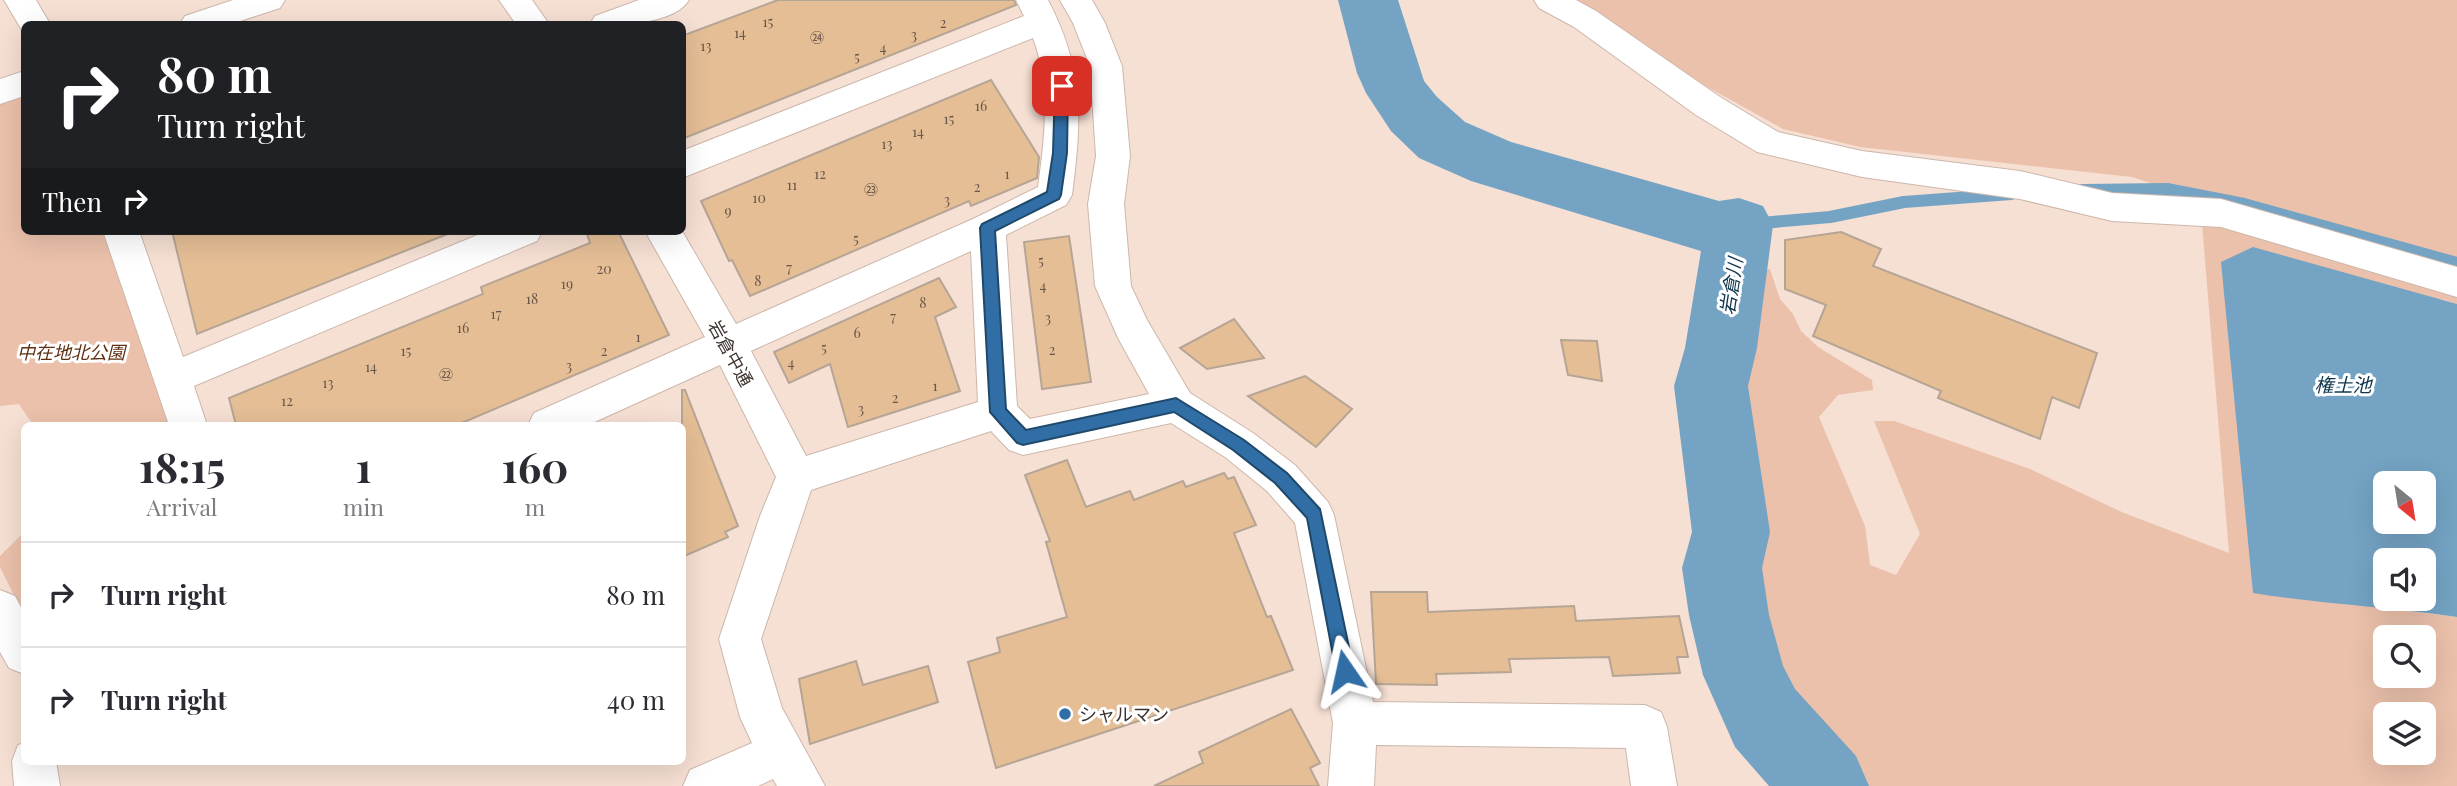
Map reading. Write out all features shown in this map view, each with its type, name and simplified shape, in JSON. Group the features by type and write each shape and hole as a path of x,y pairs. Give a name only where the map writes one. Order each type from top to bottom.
{"street":[{"path":"20,0 32,21"},
{"path":"206,21 269,0"},
{"path":"515,0 531,21"},
{"path":"614,21 673,0"},
{"path":"1076,0 1089,23 1106,66 1113,156 1107,204 1113,286 1131,327 1176,405 1238,445 1281,478 1314,515 1355,723 1351,786"},
{"path":"1550,0 1585,19 1708,106 1769,143 1862,164 2020,185 2112,207 2221,213 2457,282"},
{"path":"555,422 988,228 1054,195 1063,104 1060,67 1038,10 686,163"},
{"path":"0,92 21,84"},
{"path":"988,228 998,412 1023,438 1176,405"},
{"path":"122,235 187,422"},
{"path":"173,378 514,235"},
{"name":"岩倉中通","path":"665,235 729,345 796,477"},
{"path":"706,786 793,769 762,717 740,639 780,516 796,477 998,412"},
{"path":"0,610 21,651"},
{"path":"1355,723 1645,727 1654,786"},
{"path":"34,765 37,786"}],"green space":[{"path":"1574,0 2457,0 2457,304 2441,299 2251,554 2253,592 2373,607 2373,611 2408,611 2457,617 2457,786 1825,786 1752,682 1734,618 1737,556 1709,421 1701,358 1714,308 1736,281 1754,270 1770,269 1780,299 1793,314 1801,331 1818,347 1872,380 1873,390 1838,395 1819,417 1865,526 1870,565 1896,575 1920,534 1874,421 1894,421 2030,469 2124,513 2229,553 2200,199 2132,177 1860,147 1783,129 1711,89"},
{"name":"中在地北公園","path":"21,94 21,235 108,235 168,422 31,422 19,404 0,406 0,102"},
{"path":"21,535 21,609 0,567 0,556"}],"water":[{"name":"権土池","path":"2253,247 2457,304 2457,617 2406,611 2436,611 2436,548 2373,548 2373,607 2253,593 2221,262"}],"building":[{"path":"778,0 1014,0 1016,5 686,137 686,34"},
{"path":"991,80 1039,157 1037,178 971,206 969,201 750,296 732,260 729,261 701,201"},
{"path":"1841,232 1881,249 1873,266 2097,353 2079,408 2052,397 2040,439 1938,398 1941,391 1813,336 1826,305 1785,289 1785,240"},
{"path":"173,235 445,235 197,334"},
{"path":"587,235 620,235 669,335 464,422 235,422 229,398 483,294 481,287 590,243"},
{"path":"1069,236 1091,382 1042,389 1024,242"},
{"path":"939,278 956,307 935,317 960,391 848,427 830,364 789,383 774,352"},
{"path":"1234,319 1264,358 1207,369 1180,348"},
{"path":"1561,340 1597,341 1602,381 1568,375"},
{"path":"1305,376 1352,409 1316,447 1248,396"},
{"path":"682,390 685,390 738,526 725,532 728,537 686,555 686,422 682,422"},
{"path":"1067,460 1086,507 1130,491 1134,500 1183,481 1186,487 1224,473 1228,479 1234,477 1256,525 1234,533 1267,617 1271,616 1293,670 996,768 968,662 1000,652 997,638 1067,617 1046,542 1050,541 1025,475"},
{"path":"1371,592 1427,592 1428,612 1574,606 1576,621 1679,616 1688,657 1677,657 1680,673 1613,676 1609,657 1509,659 1511,672 1436,674 1437,685 1376,684"},
{"path":"856,661 863,685 928,666 938,702 810,744 799,679"},
{"path":"1291,709 1320,763 1310,768 1319,786 1154,786 1203,763 1199,752"}],"waterway":[{"name":"岩倉川","path":"1368,0 1389,73 1398,93 1414,114 1442,140 1494,163 1694,220 1717,229 1739,225 1721,348 1711,386 1731,532 1722,568 1729,615 1744,675 1765,718 1826,786"},
{"path":"2082,190 2167,189 2244,204 2457,263"},
{"path":"1739,225 1830,217 1904,202 2011,194"}],"place":[{"name":"シャルマン","path":"1065,714"}],"route":[{"path":"1062,86 1060,153 1054,195 988,228 998,412 1023,438 1176,405 1238,445 1281,478 1314,515 1345,671"}]}
